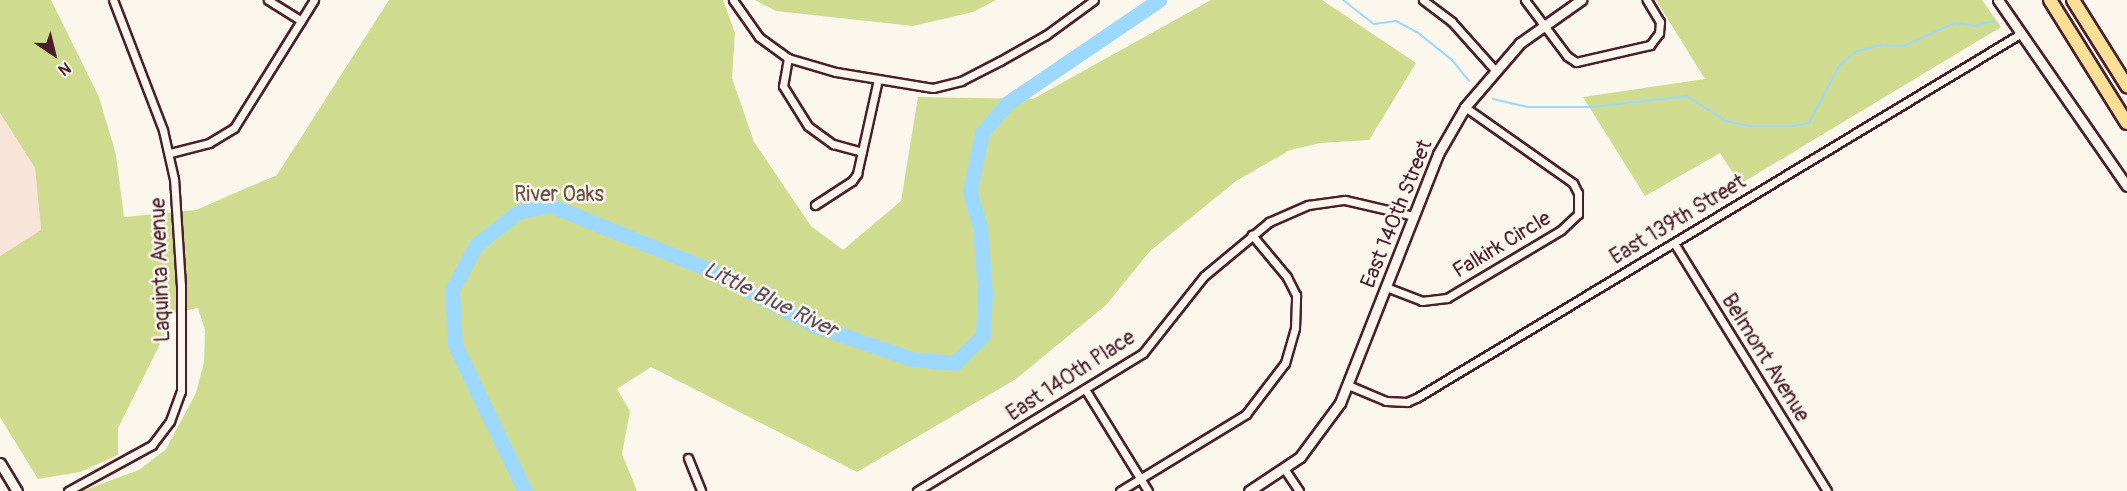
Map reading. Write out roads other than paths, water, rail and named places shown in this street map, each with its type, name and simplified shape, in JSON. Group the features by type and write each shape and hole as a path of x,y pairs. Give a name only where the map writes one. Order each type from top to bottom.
{"highway":[{"path":"2050,0 2127,123"},
{"path":"2073,0 2127,86"}],"street":[{"name":"Laquinta Avenue","path":"68,491 152,446 170,421 181,391 181,286 170,153 113,0"},
{"path":"268,0 301,21"},
{"path":"170,153 209,144 234,128 314,0"},
{"path":"733,0 759,37 788,58 878,79 933,88 961,81 1046,35 1094,0"},
{"path":"1423,0 1452,22 1494,69"},
{"path":"1525,0 1567,56 1576,62 1588,61 1617,50 1644,48 1656,39 1660,22 1647,0"},
{"name":"East 140th Street","path":"1285,470 1315,439 1348,384 1438,154 1465,107 1494,69 1544,23 1581,0"},
{"path":"1998,0 2127,186"},
{"name":"East 139th Street","path":"1348,384 1386,401 1407,402 2020,34"},
{"path":"788,58 783,86 808,126 833,144 862,152"},
{"path":"815,205 852,181 862,152 878,79"},
{"name":"Falkirk Circle","path":"1386,287 1422,301 1448,298 1562,230 1578,214 1578,193 1573,183 1465,107"},
{"name":"East 140th Place","path":"917,491 1143,353 1204,276 1252,235 1285,213 1326,201 1364,202 1414,216"},
{"path":"1120,491 1246,414 1284,363 1295,328 1296,294 1287,277 1252,235"},
{"name":"Belmont Avenue","path":"1674,243 1827,491"},
{"path":"1085,389 1148,491"},
{"path":"688,458 701,491"},
{"path":"0,463 18,491"},
{"path":"1249,491 1285,470 1299,491"}],"waterway":[{"name":"Little Blue River","path":"525,491 455,345 452,290 476,245 518,212 550,205 703,267 816,326 912,359 955,363 983,335 985,292 980,227 970,191 982,133 1006,104 1159,0"},
{"path":"1343,0 1374,24 1396,21 1417,32 1452,60 1469,81"},
{"path":"1493,99 1527,107 1593,107 1687,96 1726,121 1749,126 1792,126 1809,123 1839,66 1855,52 1882,45 1904,46 1955,23 1976,26 1994,21"}],"park label":[{"name":"River Oaks","path":"559,195"}]}
